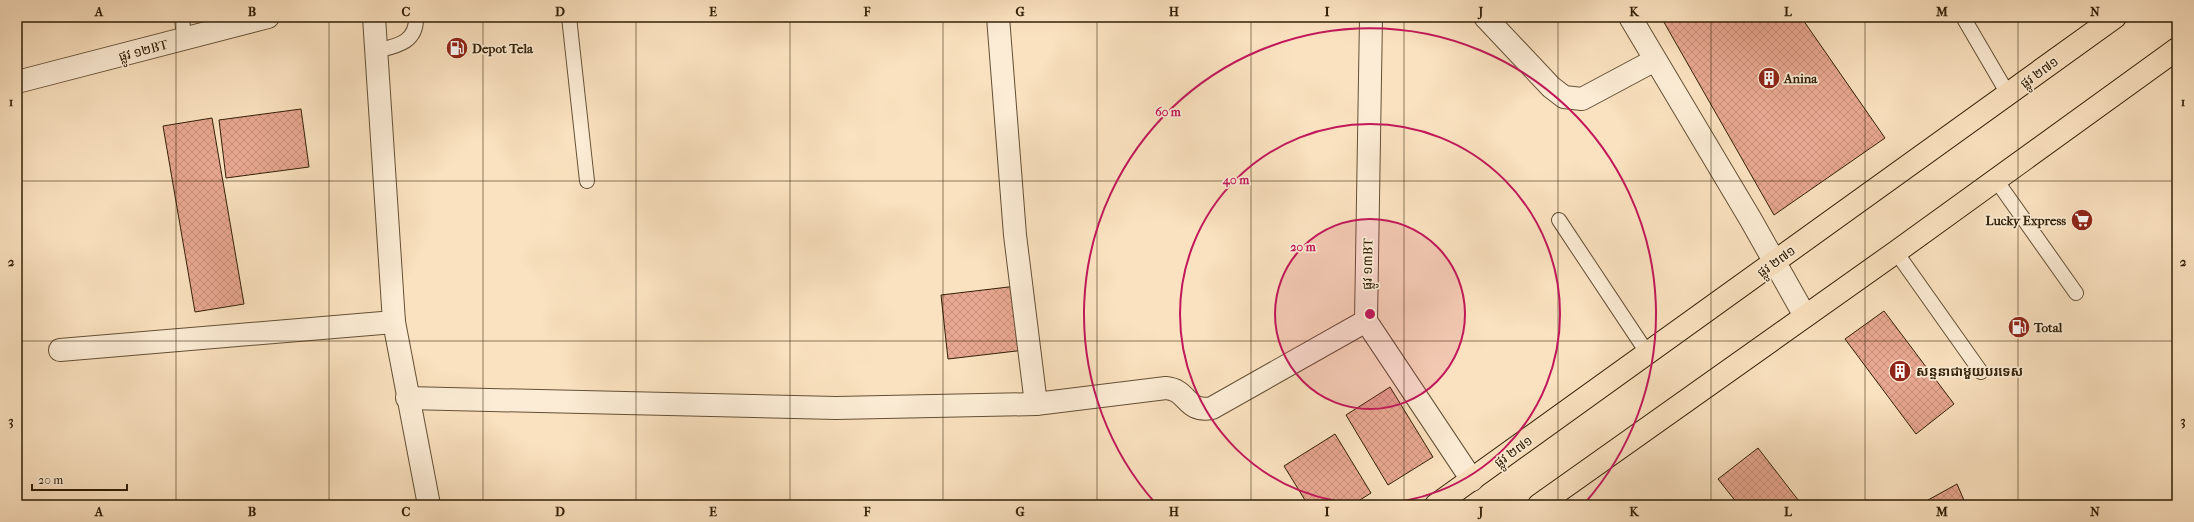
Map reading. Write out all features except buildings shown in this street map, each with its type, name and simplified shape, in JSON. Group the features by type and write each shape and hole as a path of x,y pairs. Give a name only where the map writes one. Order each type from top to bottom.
{"main road":[{"name":"ផ្លូវ ២៧១","path":"1436,505 2115,17"},
{"path":"1539,505 1896,252 2177,49"}],"street":[{"name":"ផ្លូវ ១២BT","path":"17,82 268,17"},
{"path":"374,17 394,322 407,398 429,505"},
{"path":"998,17 1015,234 1036,404"},
{"name":"ផ្លូវ ១៣BT","path":"1366,320 1371,17"},
{"path":"1485,17 1551,87 1564,97 1582,99 1655,60"},
{"path":"1630,17 1751,220 1805,316"},
{"path":"407,398 836,408 1036,404 1166,388 1173,389 1180,393 1193,407 1202,410 1212,408 1366,320 1472,480"},
{"path":"60,350 394,322"}],"lane":[{"path":"182,17 184,39"},
{"path":"376,51 399,46 410,38 416,27 416,17"},
{"path":"569,17 587,181"},
{"path":"1962,17 2008,94"},
{"path":"1996,180 2076,293"},
{"path":"1559,220 1648,354"},
{"path":"1896,252 1981,372"}],"place":[{"name":"Depot Tela","path":"457,48"},
{"name":"Anina","path":"1769,78"},
{"name":"Lucky Express","path":"2082,220"},
{"name":"Total","path":"2019,327"},
{"name":"សន្ទនាជាមួយបរទេស","path":"1900,371"}]}
